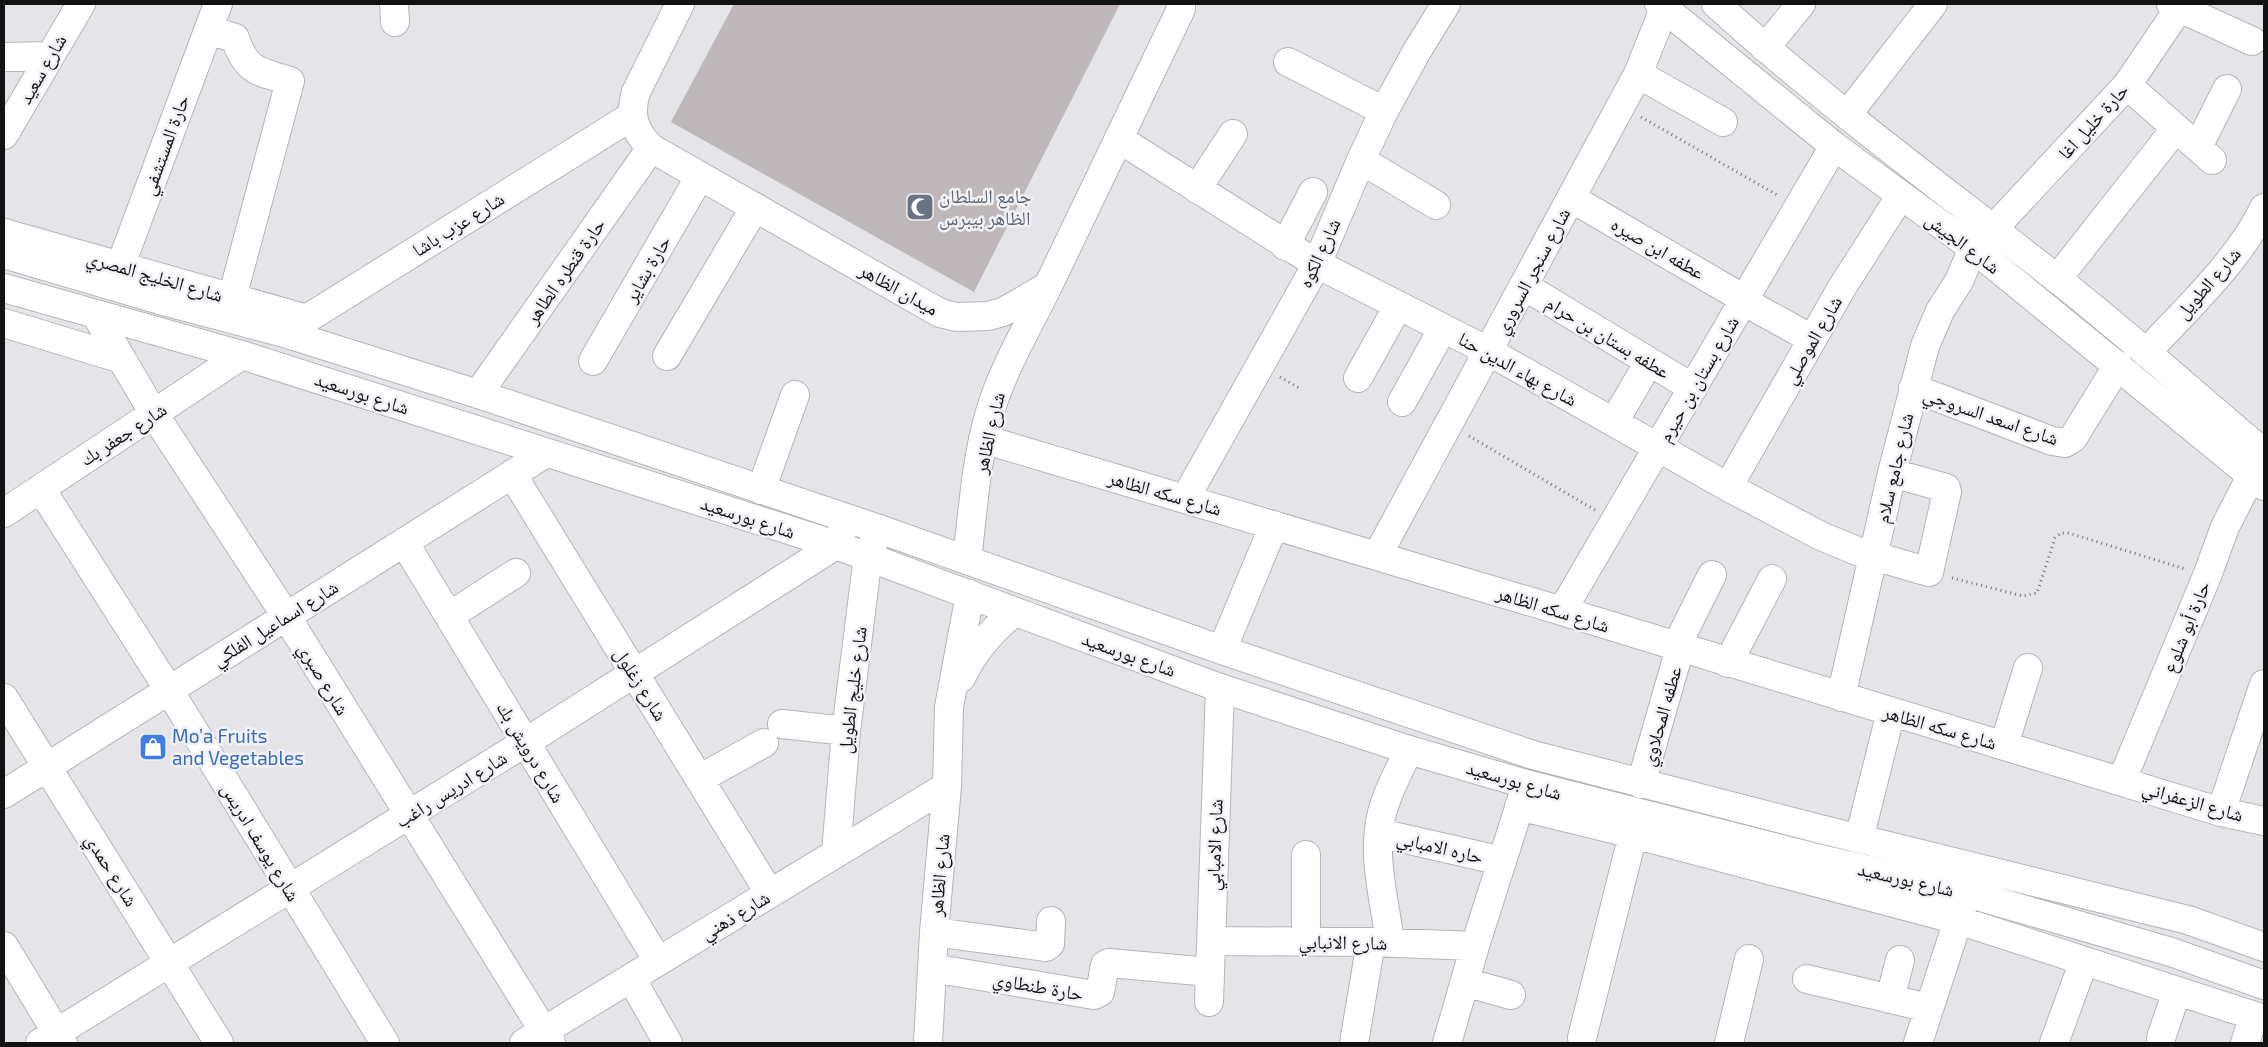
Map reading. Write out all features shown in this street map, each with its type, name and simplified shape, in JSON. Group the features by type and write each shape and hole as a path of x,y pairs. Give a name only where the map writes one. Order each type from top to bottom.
{"street":[{"name":"شارع سعيد","path":"4,135 81,4"},
{"name":"حارة المستشفي","path":"116,276 218,4"},
{"name":"شارع الكوه","path":"1185,499 1317,264 1384,111 1417,51 1446,4"},
{"name":"شارع الجيش","path":"1716,4 1765,48 1847,115 2058,279 2146,353 2261,464"},
{"path":"1765,48 1801,4"},
{"path":"1847,115 1933,4"},
{"path":"1048,286 1182,5"},
{"path":"2178,5 2252,41"},
{"name":"حارة خليل اغا","path":"1993,229 2127,86 2178,5"},
{"name":"شارع الجيش","path":"1661,7 1834,146 1973,248 2118,365 2261,464"},
{"name":"شارع سنجر السروري","path":"1377,556 1638,74 1661,7"},
{"path":"632,116 636,92 672,11"},
{"path":"208,30 235,38 242,57 255,70 290,81 232,298"},
{"path":"4,57 50,56"},
{"path":"1288,62 1384,111"},
{"path":"1638,74 1723,122"},
{"path":"2127,86 2205,153 2227,89"},
{"name":"ميدان الظاهر","path":"632,116 635,128 651,148 940,313 956,317 988,316 1003,312 1048,286"},
{"name":"شارع عزب باشا","path":"295,326 632,116"},
{"path":"2058,279 2176,128"},
{"path":"1197,189 1233,134"},
{"name":"شارع بهاء الدين حنا","path":"1119,139 1285,246 1488,351 1728,487 1821,536 1873,557 1929,572"},
{"name":"شارع بستان بن حيرم","path":"1562,612 1834,146"},
{"name":"حارة قنطره الطاهر","path":"478,394 651,148"},
{"path":"1361,160 1436,205"},
{"name":"حارة بشاير","path":"593,361 700,176"},
{"path":"1285,246 1313,192"},
{"name":"شارع الموصلي","path":"1728,487 1812,339 1901,195"},
{"name":"عطفه ابن صيره","path":"1571,198 1812,339"},
{"path":"667,356 755,207"},
{"name":"شارع الطويل","path":"2146,353 2219,272 2263,215"},
{"name":"شارع الخليج المصري","path":"4,233 116,276 232,298 295,326"},
{"name":"شارع جامع سلام","path":"1841,698 1892,473 1925,346 1940,311 1959,281 1973,248"},
{"name":"شارع بورسعيد","path":"4,254 116,276 295,326 478,394 879,529 1222,650 1533,755 1859,839 2188,920 2264,947"},
{"name":"شارع الظاهر","path":"967,560 983,439 1001,382 1048,286"},
{"name":"عطفه بستان بن حرام","path":"1524,286 1692,388"},
{"name":"شارع بورسعيد","path":"4,288 242,355 836,545 1220,688 1409,750 1523,795 1633,834 1958,920 2259,1018"},
{"path":"1358,378 1398,306"},
{"name":"شارع صبري","path":"96,315 151,408 286,616 408,815 539,1039"},
{"path":"4,323 122,360"},
{"path":"1402,402 1443,328"},
{"name":"شارع جعفر بك","path":"4,493 242,355"},
{"path":"1614,422 1648,362"},
{"name":"شارع اسعد السروجي","path":"1913,388 2052,441 2065,443 2073,438 2118,365"},
{"path":"761,490 795,395"},
{"name":"شارع جعفر بك","path":"4,513 41,489 151,408"},
{"name":"شارع سكه الظاهر","path":"983,439 1377,556 1841,698 2122,780"},
{"name":"شارع اسماعيل الفلكي","path":"4,794 546,452"},
{"name":"حارة أبو شلوع","path":"2122,780 2207,576 2224,527 2261,464"},
{"path":"1892,473 1946,488 1947,492 1929,572"},
{"name":"شارع زغلول","path":"512,474 770,894"},
{"name":"شارع يوسف ادريس","path":"41,489 169,690 385,1043"},
{"path":"836,545 848,520"},
{"path":"1222,650 1274,525"},
{"name":"شارع خليج الطويل","path":"836,854 846,731 868,556 879,529"},
{"name":"شارع درويش بك","path":"404,542 658,962"},
{"name":"شارع ادريس راغب","path":"53,1040 836,545"},
{"path":"449,616 516,573"},
{"name":"عطفه المحلاوي","path":"1641,784 1678,647 1712,574"},
{"path":"1728,663 1772,579"},
{"name":"شارع الظاهر","path":"928,1043 934,932 947,786 949,707 970,594"},
{"name":"شارع الظاهر","path":"949,707 968,664 997,626 1015,612"},
{"path":"2004,745 2028,668"},
{"path":"2221,812 2264,684"},
{"name":"شارع الامبابي","path":"1209,1002 1220,688"},
{"name":"شارع حمدي","path":"4,698 219,1043"},
{"path":"1859,839 1891,712"},
{"path":"699,779 773,734 846,731"},
{"path":"1354,1043 1380,942 1378,854 1382,815 1409,750"},
{"name":"شارع الزعفراني","path":"2122,780 2221,812 2264,821"},
{"name":"شارع ذهني","path":"539,1039 631,978 947,786"},
{"path":"1447,1043 1475,946 1523,795"},
{"name":"شارع بورسعيد","path":"1523,795 1817,858 1967,894 2171,952 2264,986"},
{"name":"حاره الامبابي","path":"1379,833 1502,861"},
{"path":"1582,1038 1633,834"},
{"path":"1306,855 1306,941"},
{"path":"1918,1043 1967,894"},
{"path":"934,932 1046,947 1050,944 1051,921"},
{"name":"شارع الانبابي","path":"1211,940 1380,942 1475,946"},
{"path":"4,946 53,1040"},
{"path":"1729,1043 1749,960"},
{"path":"1890,999 1900,960"},
{"path":"2054,1043 2084,961"},
{"name":"حارة طنطاوي","path":"932,968 1094,995 1100,992 1103,970 1105,965 1109,963 1210,972"},
{"path":"631,978 668,1043"},
{"path":"1807,979 1929,1008"},
{"path":"1465,982 1511,995"},
{"path":"2161,1038 2177,992"},
{"path":"2245,1043 2259,1018"}],"path":[{"path":"1621,106 1799,208"},
{"path":"1449,424 1616,522"},
{"path":"1929,572 2023,596 2030,596 2037,593 2055,538 2061,533 2069,533 2207,576"}],"building":[{"name":"جامع السلطان الظاهر بيبرس","path":"734,4 1120,4 974,292 671,122"}],"place":[{"name":"جامع السلطان الظاهر بيبرس","path":"920,207"},
{"name":"Mo’a Fruits and Vegetables","path":"153,747"}]}
